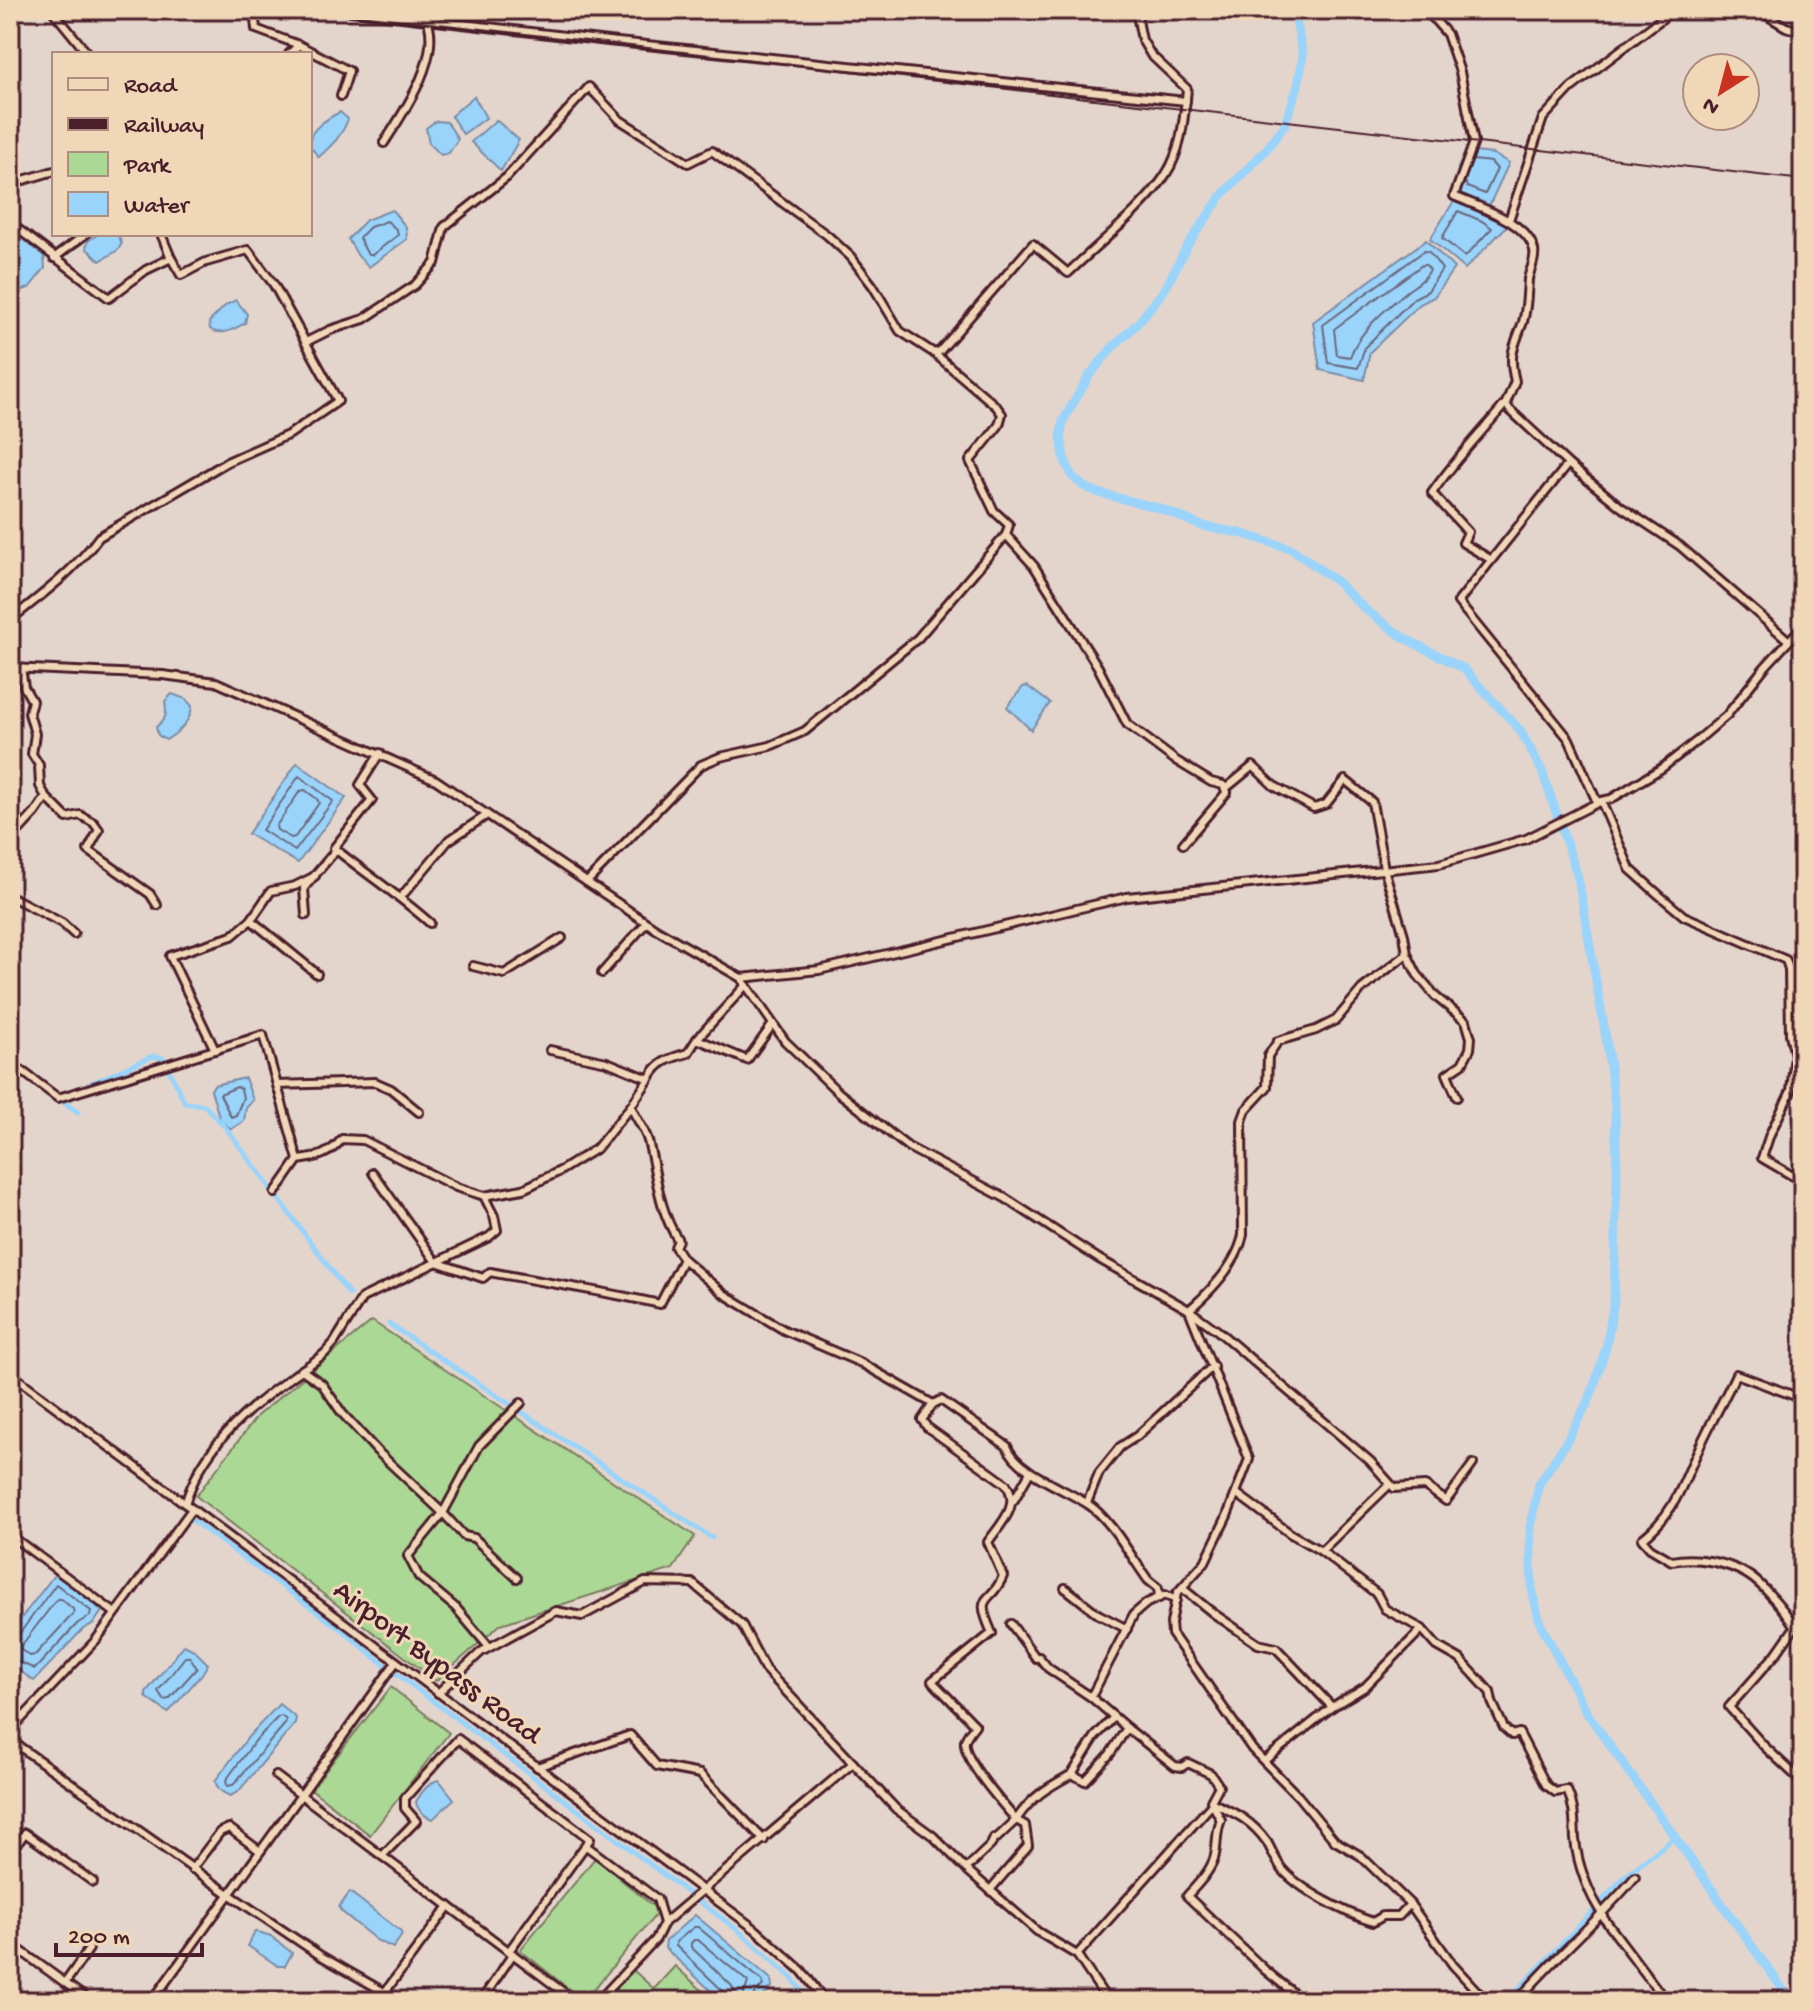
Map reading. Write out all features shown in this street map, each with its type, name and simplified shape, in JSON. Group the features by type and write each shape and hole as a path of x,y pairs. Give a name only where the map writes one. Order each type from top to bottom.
{"street":[{"path":"52,10 86,52"},
{"path":"254,10 256,29 299,45 349,71 341,96"},
{"path":"342,10 623,43 1186,101"},
{"path":"384,143 408,105 423,72 432,35 419,10"},
{"path":"934,353 940,351 1033,244 1068,273 1167,174 1183,128 1187,89 1151,55 1142,40 1136,10"},
{"path":"1426,10 1447,34 1460,72 1474,143 1454,196 1509,220 1530,241 1534,257 1528,278 1524,319 1510,359 1515,381 1506,403 1469,448 1454,461 1432,493 1468,532 1463,543 1490,559"},
{"path":"1509,220 1543,118 1571,88 1664,17 1668,10"},
{"path":"1758,10 1786,27 1803,32"},
{"path":"291,52 299,45"},
{"path":"306,342 364,319 415,285 435,263 444,227 507,177 589,87 620,120 660,148 688,163 712,151 827,235 851,257 900,331 934,353 1002,414 999,425 970,461 994,511 1009,525 1006,535 918,638 805,731 770,746 720,757 701,765 587,882"},
{"path":"10,184 52,172"},
{"path":"10,223 109,298 146,270 171,258"},
{"path":"54,258 83,236"},
{"path":"10,620 87,554 99,537 227,462 290,434 338,401 274,285 248,250 206,262 181,275 162,236"},
{"path":"1506,403 1568,464 1621,507 1680,546 1789,641"},
{"path":"1568,464 1458,602 1569,739 1630,869 1684,916 1786,960 1789,969 1790,1034 1795,1055 1791,1091 1762,1158 1803,1182"},
{"path":"1006,535 1034,566 1098,667 1127,724 1175,760 1211,782 1223,785 1227,792 1183,844"},
{"path":"741,978 819,970 1127,897 1439,864 1526,839 1611,799 1662,768 1727,715 1764,668 1797,632 1803,631"},
{"path":"10,668 205,679 436,780 646,923 741,978 785,1041 838,1092 908,1147 1005,1198 1099,1259 1189,1310 1218,1331 1370,1461 1394,1488 1425,1486 1446,1501 1473,1464"},
{"path":"21,668 24,687 32,701 29,713 35,734 32,754 39,765 40,786 46,797 67,818 80,815 94,823 99,830 98,835 88,850 150,894 157,905"},
{"path":"306,915 304,888 372,800 360,785 380,753"},
{"path":"1225,789 1253,766 1274,786 1314,808 1326,804 1342,781 1348,781 1372,802 1384,869 1407,954 1417,974 1436,997 1466,1021 1471,1038 1470,1049 1462,1064 1447,1074 1457,1097"},
{"path":"10,840 46,797"},
{"path":"401,897 446,843 487,815"},
{"path":"336,850 401,897 430,923"},
{"path":"215,1050 170,956 232,936 251,920 271,891 295,886 315,876"},
{"path":"10,896 62,923 74,934"},
{"path":"251,920 317,974"},
{"path":"602,973 646,923"},
{"path":"473,966 504,974 562,938"},
{"path":"1189,1310 1215,1283 1241,1245 1242,1121 1246,1110 1267,1087 1268,1056 1272,1048 1283,1038 1316,1030 1336,1020 1362,989 1407,954"},
{"path":"1789,969 1803,971"},
{"path":"275,1193 298,1160 316,1158 333,1150 342,1139 363,1140 456,1187 484,1196 523,1189 597,1148 631,1106 654,1068 668,1058 688,1053 746,985"},
{"path":"697,1039 747,1060 773,1024"},
{"path":"10,1062 58,1098 263,1035 298,1160"},
{"path":"550,1050 607,1062 649,1079"},
{"path":"277,1085 375,1082 391,1089 419,1112"},
{"path":"631,1106 636,1121 647,1136 658,1192 669,1225 678,1240 675,1247 683,1259 724,1294 774,1324 861,1363 933,1404"},
{"path":"373,1173 436,1262 483,1278 490,1272 579,1289 597,1289 660,1304 683,1259"},
{"path":"185,1504 205,1459 229,1429 251,1408 311,1366 334,1343 362,1298 489,1237 497,1230 484,1196"},
{"path":"1189,1310 1249,1459 1205,1562 1177,1593 1172,1634 1252,1749 1335,1841 1361,1856 1410,1904 1453,1965 1486,2001"},
{"path":"1087,1503 1099,1473 1120,1447 1137,1436 1213,1366"},
{"path":"302,1370 322,1384 342,1413 377,1451 464,1536 474,1538 517,1578"},
{"name":"Airport Bypass Road","path":"10,1373 780,1949 825,2001"},
{"path":"1803,1399 1736,1374 1699,1447 1680,1495 1664,1519 1642,1539 1650,1548 1672,1561 1705,1561 1748,1575 1789,1617 1795,1627 1776,1654 1729,1707 1796,1776 1803,1788"},
{"path":"1013,1503 1006,1484 927,1427 922,1420 933,1404 941,1400 1007,1446 1009,1452 1030,1472 1087,1503 1099,1513 1148,1580 1158,1588 1159,1598"},
{"path":"489,1647 456,1608 419,1577 408,1556 443,1513 479,1446 521,1403"},
{"path":"990,1890 1028,1846 1025,1825 1016,1820 976,1770 965,1741 975,1725 932,1681 992,1633 982,1612 985,1601 1003,1576 988,1542 1030,1472"},
{"path":"1321,1551 1390,1484"},
{"path":"1236,1493 1377,1594 1385,1609 1422,1629 1437,1646 1460,1659 1490,1692 1504,1728 1512,1735 1519,1733 1546,1785 1555,1792 1567,1790 1574,1804 1575,1839 1580,1863 1596,1906 1666,2001"},
{"path":"10,1731 96,1640 192,1509"},
{"path":"10,1535 115,1613"},
{"path":"438,1693 481,1652 556,1611 582,1616 645,1582 692,1583 742,1625 765,1669 896,1809 933,1836 1038,1932 1077,1955 1108,2001"},
{"path":"1065,1588 1098,1614 1127,1629"},
{"path":"1182,1588 1258,1644 1276,1648 1332,1707"},
{"path":"1091,1697 1134,1614 1147,1603 1165,1595 1176,1600"},
{"path":"1011,1624 1036,1658 1039,1657 1048,1668 1091,1697 1175,1766 1182,1767 1188,1763 1211,1774 1219,1786 1211,1801 1221,1820 1215,1834 1215,1857 1209,1871 1187,1896 1265,1970 1303,2001"},
{"path":"1264,1761 1332,1707 1365,1687 1422,1629"},
{"path":"152,2001 396,1662"},
{"path":"966,1869 991,1845 994,1838 1016,1820 1035,1796 1072,1774 1095,1737 1114,1717"},
{"path":"1072,1774 1085,1781 1110,1754 1127,1728"},
{"path":"537,1767 630,1735 657,1766 700,1774 764,1840"},
{"path":"382,1856 416,1821 405,1808 405,1798 458,1739 590,1839 481,2001"},
{"path":"10,1740 321,1956 400,2001"},
{"path":"598,2001 656,1939 664,1923 853,1763"},
{"path":"276,1776 575,2001"},
{"path":"1213,1803 1245,1816 1266,1841 1282,1868 1298,1883 1357,1917 1373,1922 1383,1916 1399,1916 1410,1904"},
{"path":"1077,1955 1213,1803"},
{"path":"192,1869 220,1832 229,1828 260,1851"},
{"path":"10,1854 25,1833 93,1882"},
{"path":"585,1845 657,1899 664,1923"},
{"path":"1517,2001 1602,1916 1635,1877"},
{"path":"385,1992 449,1906"},
{"path":"10,1943 90,2001"},
{"path":"65,1983 89,1949"}],"green space":[{"path":"372,1321 695,1536 673,1569 501,1624 436,1681 196,1496 258,1415"},
{"path":"391,1687 449,1733 370,1835 311,1789"},
{"path":"595,1858 659,1911 584,2001 520,1950"},
{"path":"675,1966 714,2001 605,2001 633,1970 654,1989"}],"water":[{"path":"474,96 486,118 463,134 451,116"},
{"path":"340,112 348,119 336,140 319,157 312,148 312,134"},
{"path":"496,120 519,140 501,171 471,142"},
{"path":"436,121 447,122 458,139 449,153 441,155 429,143 426,128"},
{"path":"1466,151 1493,154 1509,163 1489,206 1456,192 1458,168"},
{"path":"1454,201 1508,225 1465,269 1430,239"},
{"path":"392,210 406,227 407,239 369,267 348,239 366,220"},
{"path":"10,228 44,256 45,268 29,288 18,292 10,289"},
{"path":"95,236 118,236 122,243 118,250 100,261 86,248 88,241"},
{"path":"1426,240 1454,268 1434,297 1420,304 1370,352 1364,380 1320,370 1313,322"},
{"path":"236,300 247,314 245,323 223,332 210,329 209,322 226,305"},
{"path":"1027,686 1050,703 1031,730 1007,707"},
{"path":"172,694 186,699 192,706 184,726 166,740 158,735 156,727 164,718 165,701"},
{"path":"297,763 346,798 298,863 248,834"},
{"path":"245,1078 253,1100 246,1108 244,1121 231,1129 220,1120 211,1090 214,1085"},
{"path":"55,1574 102,1611 94,1623 83,1629 34,1681 10,1664 10,1633"},
{"path":"184,1645 208,1664 168,1713 146,1697 146,1692"},
{"path":"279,1704 296,1718 295,1724 238,1792 230,1796 225,1794 215,1781 249,1736"},
{"path":"439,1780 454,1799 433,1819 422,1813 416,1802 428,1785"},
{"path":"350,1892 400,1931 402,1935 393,1948 376,1940 341,1911 339,1907"},
{"path":"695,1915 771,1979 772,1987 759,2001 722,2001 665,1948 666,1940"},
{"path":"255,1931 271,1936 292,1953 285,1966 278,1966 248,1946"}],"waterway":[{"path":"1294,10 1303,56 1298,86 1284,126 1265,151 1222,195 1187,246 1165,289 1089,376 1063,421 1064,458 1072,476 1083,486 1099,493 1159,508 1202,526 1240,533 1292,549 1404,638 1463,668 1520,730 1542,771 1578,877 1607,1044 1615,1107 1617,1173 1614,1301 1606,1348 1590,1398 1539,1484 1530,1527 1532,1589 1540,1623 1587,1713 1791,2001"},
{"path":"76,1090 153,1056 163,1058 185,1103 204,1105 226,1128 349,1294"},
{"path":"56,1097 78,1112"},
{"path":"389,1324 712,1538"},
{"path":"193,1521 386,1666"},
{"path":"397,1674 740,1932 792,1978 809,2001"},
{"path":"1600,1903 1624,1877 1675,1837"},
{"path":"1507,2001 1594,1910"}],"railway":[{"path":"315,10 1803,180"}]}
